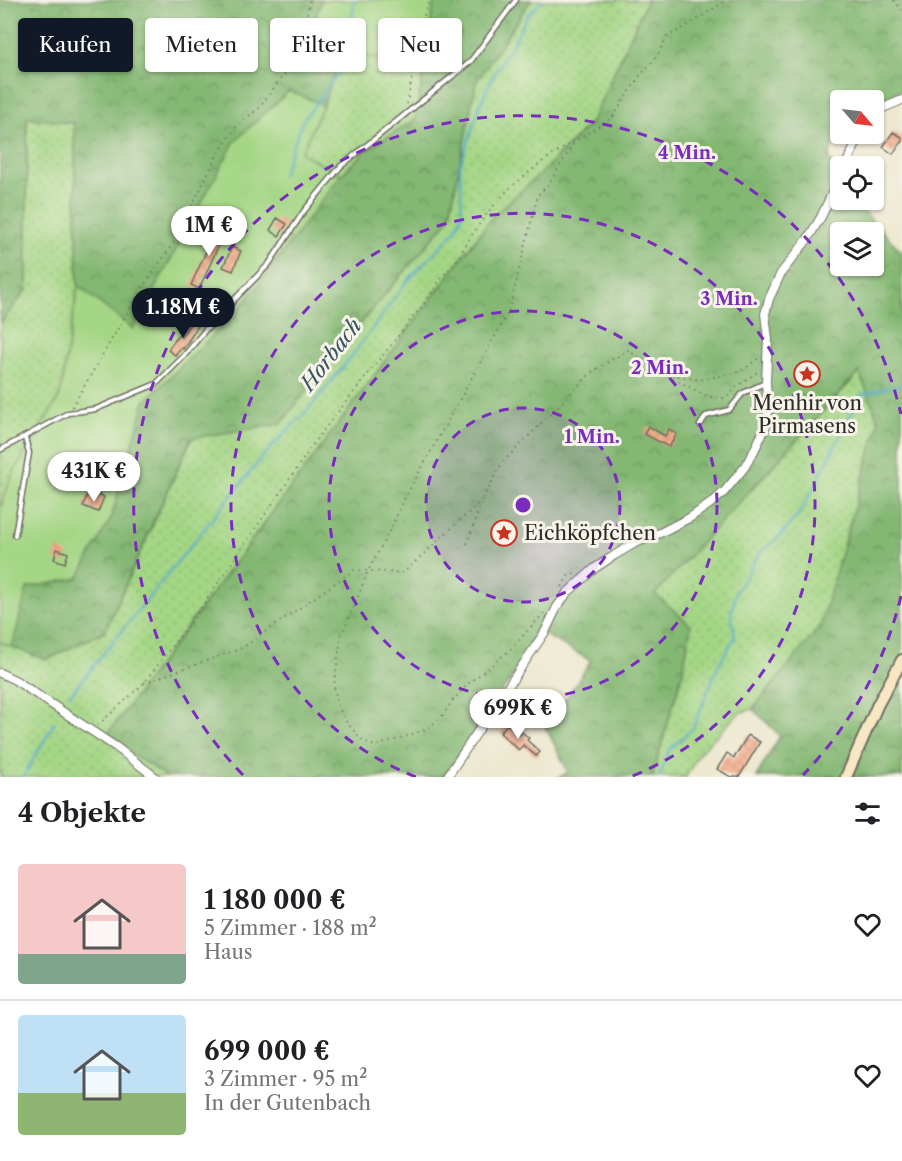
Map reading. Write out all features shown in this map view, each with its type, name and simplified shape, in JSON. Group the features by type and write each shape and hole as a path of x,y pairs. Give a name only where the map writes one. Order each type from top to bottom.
{"main road":[{"path":"846,777 878,704 902,660"}],"street":[{"path":"884,108 902,100"},
{"path":"447,777 545,632 557,607 567,593 595,568 615,555 691,517 714,501 744,468 766,426 768,351 765,314 769,299 781,273 807,240 830,199"},
{"path":"0,673 15,680 116,747 155,777"}],"lane":[{"path":"0,450 68,413 96,409 156,384 269,264 304,211 341,166 470,62 516,0"},
{"path":"700,425 706,416 729,410 743,393 766,382"},
{"path":"15,535 29,453 25,438"}],"path":[{"path":"68,413 140,291 175,241 217,155 237,126 259,108 286,72 303,31 310,0"},
{"path":"405,113 423,18 430,0"},
{"path":"92,731 143,684 196,615 319,436 456,262 488,212 511,187 543,162 613,117 640,76 657,56 667,37 727,0"},
{"path":"894,0 902,10"},
{"path":"546,611 509,651 469,683 453,700 443,716 427,729 374,746 361,739 347,723 338,706 334,686 341,636 368,571 412,486 509,311 538,195 549,184 575,141"},
{"path":"467,544 483,498 502,463 593,371 628,350 662,373 709,397 726,398 766,365"},
{"path":"662,373 700,380 740,372 768,351"},
{"path":"143,684 242,648 354,570 403,573 483,498"},
{"path":"560,591 568,576 579,572"}],"green space":[{"path":"0,0 322,0 316,18 270,18 270,72 335,72 323,105 289,91 235,141 133,329 78,286 74,123 27,118 27,289 0,324"},
{"path":"322,0 434,0 431,18 378,18 378,59 366,57 366,18 316,18"},
{"path":"434,0 531,0 476,82 449,219 326,364 281,424 191,438 105,631 46,660 12,647 27,588 78,578 111,518 145,401 239,310 341,175 366,150 415,120 424,72 462,72 462,18 432,18"},
{"path":"531,0 647,0 592,121 542,172 493,216 106,736 167,777 0,777 0,642 46,660 105,631 192,438 281,423 326,364 449,219 476,82"},
{"path":"647,0 902,0 902,90 884,101 884,90 830,90 830,144 833,144 829,158 830,210 862,210 874,222 830,222 830,276 884,276 884,233 902,252 902,777 756,777 780,736 753,709 820,627 879,422 859,372 655,594 691,625 683,671 652,777 559,777 568,772 541,718 563,703 591,661 542,633 444,777 167,777 106,736 493,216 542,172 592,121"},
{"path":"366,57 378,59 378,72 423,72 415,120 366,150 341,175 301,153 335,72 366,72"},
{"path":"289,91 323,105 301,153 341,175 239,310 145,401 111,518 78,578 27,588 12,647 0,642 0,509 12,475 60,396 78,286 133,329 235,141"},
{"path":"27,117 74,123 78,286 60,396 12,475 0,509 0,324 27,289"},
{"path":"860,372 879,422 820,628 753,709 739,713 699,753 686,777 652,777 683,671 654,594"}],"building":[{"path":"893,132 902,137 902,141 893,154 883,147"},
{"path":"277,218 287,224 279,236 270,230"},
{"path":"218,225 226,229 199,289 191,285"},
{"path":"232,247 241,251 233,271 223,267"},
{"path":"192,321 198,326 183,349 181,348 175,355 168,350 178,335 181,337"},
{"path":"648,426 665,436 669,429 677,434 669,447 644,434"},
{"path":"98,494 104,497 98,512 83,506 87,495 96,499"},
{"path":"57,549 68,553 65,563 54,559"},
{"path":"526,708 534,715 526,723 519,716"},
{"path":"507,724 520,735 522,732 540,752 536,756 523,745 519,750 500,733"},
{"path":"748,735 760,742 739,777 731,777 717,769 727,753 734,758"}],"waterway":[{"path":"282,175 303,120 343,68 355,0"},
{"name":"Horbach","path":"70,695 264,455 308,410 355,352 407,281 455,231 462,215 460,166 481,102 496,70 528,14 543,0"},
{"path":"659,777 669,750 693,728 719,664 735,637 731,614 736,592 760,553 780,536 798,515 861,395 902,385"},
{"name":"Horbach","path":"23,777 55,722"}],"place":[{"name":"Menhir von Pirmasens","path":"807,374"},
{"name":"Eichköpfchen","path":"504,533"}]}
